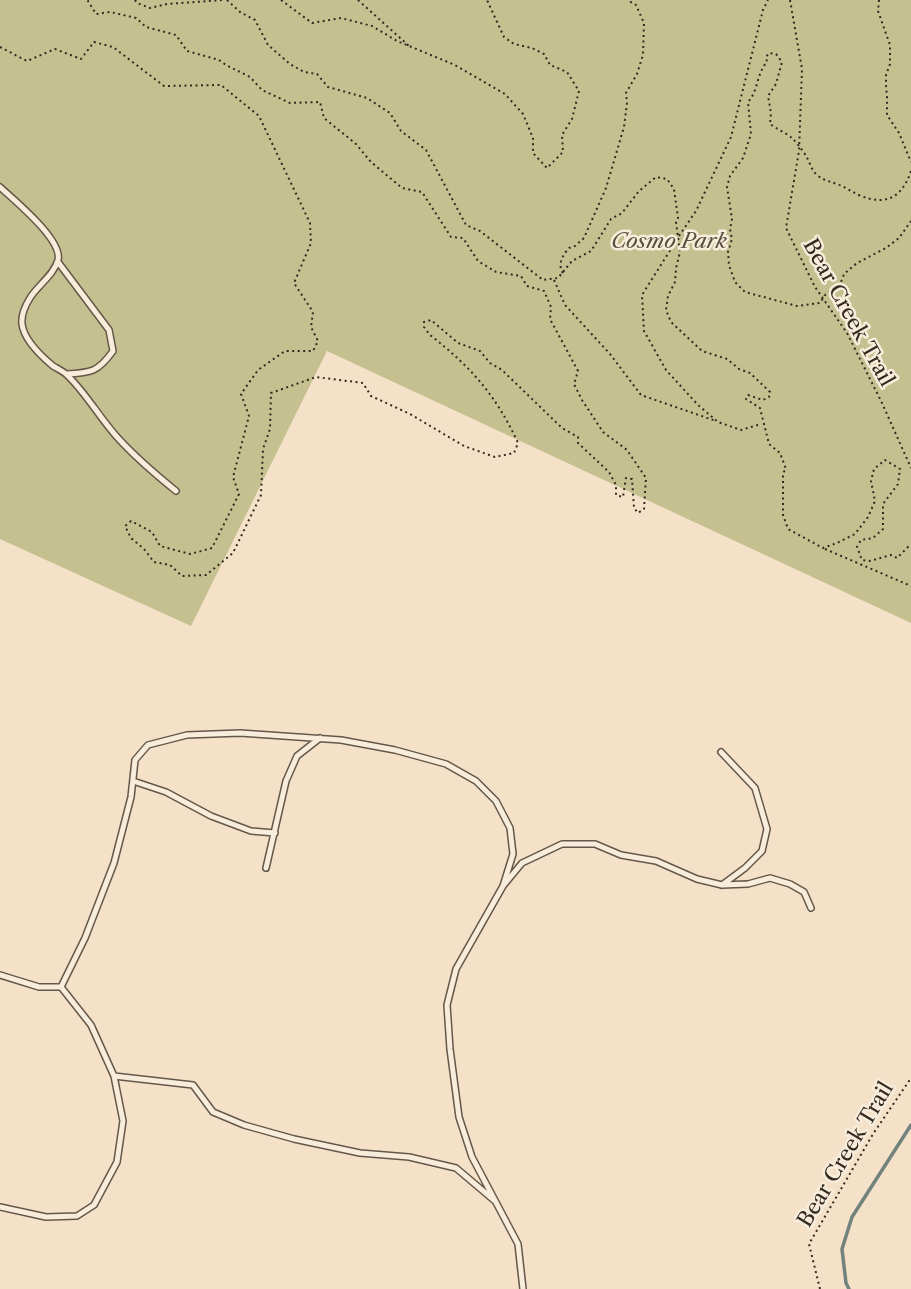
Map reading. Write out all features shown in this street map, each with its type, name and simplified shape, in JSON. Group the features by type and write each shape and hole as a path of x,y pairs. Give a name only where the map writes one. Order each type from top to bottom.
{"lane":[{"path":"0,187 47,231 59,255 52,271 24,307 22,323 26,336 39,353 66,374 117,436 150,470 176,491"},
{"path":"58,262 109,330 113,351 103,365 89,373 66,374"},
{"path":"61,987 85,939 114,863 131,797 135,760 148,745 187,735 240,733 341,740 395,750 446,764 476,781 496,801 510,828 513,854 503,886"},
{"path":"266,868 286,781 297,756 320,738"},
{"path":"721,752 755,788 766,829 762,851 722,885"},
{"path":"133,780 211,816 251,831 275,833"},
{"path":"523,1289 518,1244 472,1157 459,1117 447,1005 456,968 503,886 522,863 562,844 595,844 621,855 656,860 696,879 722,885 748,884 770,878 804,892 811,908"},
{"path":"0,975 39,988 61,987"},
{"path":"0,1207 46,1217 78,1216 94,1205 117,1162 123,1121 114,1076 91,1025 61,987"},
{"path":"114,1076 193,1085 213,1112 244,1125 294,1139 360,1153 409,1157 456,1168 497,1203"}],"path":[{"path":"0,47 27,61 55,49 81,59 94,42 113,47 164,86 221,85 260,116 310,223 311,243 294,284 313,312 311,327 318,341 313,351 285,351 258,370 241,394 249,416 233,477 239,494 212,548 190,554 160,546 152,532 131,521 125,526 131,538 154,562 170,565 182,576 206,575 233,552 261,495 263,450 270,429 271,393 316,377 363,383 371,396 410,414 464,446 495,457 514,453 518,443 506,417 477,376 430,335 424,322 432,320 458,343 480,351 562,428 578,437 578,443 609,472 616,485 616,495 623,497 626,478 632,479 634,508 638,513 644,509 646,478 627,450 603,432 582,400 574,384 578,371 550,318 551,307 544,291 527,286 521,276 496,272 478,261 463,238 451,237 422,192 401,188 371,162 356,144 324,118 320,102 290,103 262,90 250,77 219,60 187,51 176,35 146,27 136,18 110,12 96,14 86,0"},
{"path":"135,0 150,8 167,4 225,0 255,20 268,45 290,64 304,72 317,74 328,87 367,98 390,113 401,131 426,150 466,225 480,231 543,280 558,278 572,261 591,251 611,219 622,213 639,191 656,177 667,178 674,190 680,252 675,282 668,296 666,310 671,322 702,351 727,359 750,373 770,392 769,397 763,400 747,396 746,399 760,408 769,444 780,453 786,469 783,473 783,515 788,529 823,548 911,586"},
{"path":"281,0 312,23 341,18 372,26 397,41 455,65 505,94 523,114 533,138 533,153 547,168 563,152 562,135 572,119 579,90 567,72 551,65 544,54 514,44 504,37 487,0"},
{"path":"358,0 410,46"},
{"path":"563,273 561,261 569,248 575,247 584,238 606,188 624,127 626,93 637,74 643,55 644,23 636,5 627,0"},
{"path":"718,422 698,405 666,370 644,331 642,295 696,211 731,137 763,10 768,0"},
{"name":"Bear Creek Trail","path":"790,0 802,69 799,147 786,228 815,287 847,333 911,468"},
{"path":"879,0 878,11 890,45 890,64 886,75 887,115 900,133 911,162"},
{"path":"911,172 908,181 897,194 888,200 876,201 815,174 806,155 792,137 770,124 768,96 776,84 782,62 776,54 769,53 756,82 754,96 748,102 751,134 743,158 730,176 727,187 732,219 729,265 735,282 745,292 797,306 820,303 837,287 844,274 857,263 886,248 911,221"},
{"path":"553,279 565,305 610,354 641,395 741,430 764,423"},
{"path":"823,548 855,534 869,517 875,501 871,481 874,469 885,460 900,469 898,484 883,504 883,529 873,538 861,540 857,547 862,560 870,561 891,555 897,558 911,546"},
{"name":"Bear Creek Trail","path":"820,1289 809,1244 873,1134 911,1078"}],"green space":[{"name":"Cosmo Park","path":"0,0 911,0 911,623 327,351 191,626 0,539"}],"waterway":[{"path":"849,1289 842,1249 852,1217 911,1125"}]}
